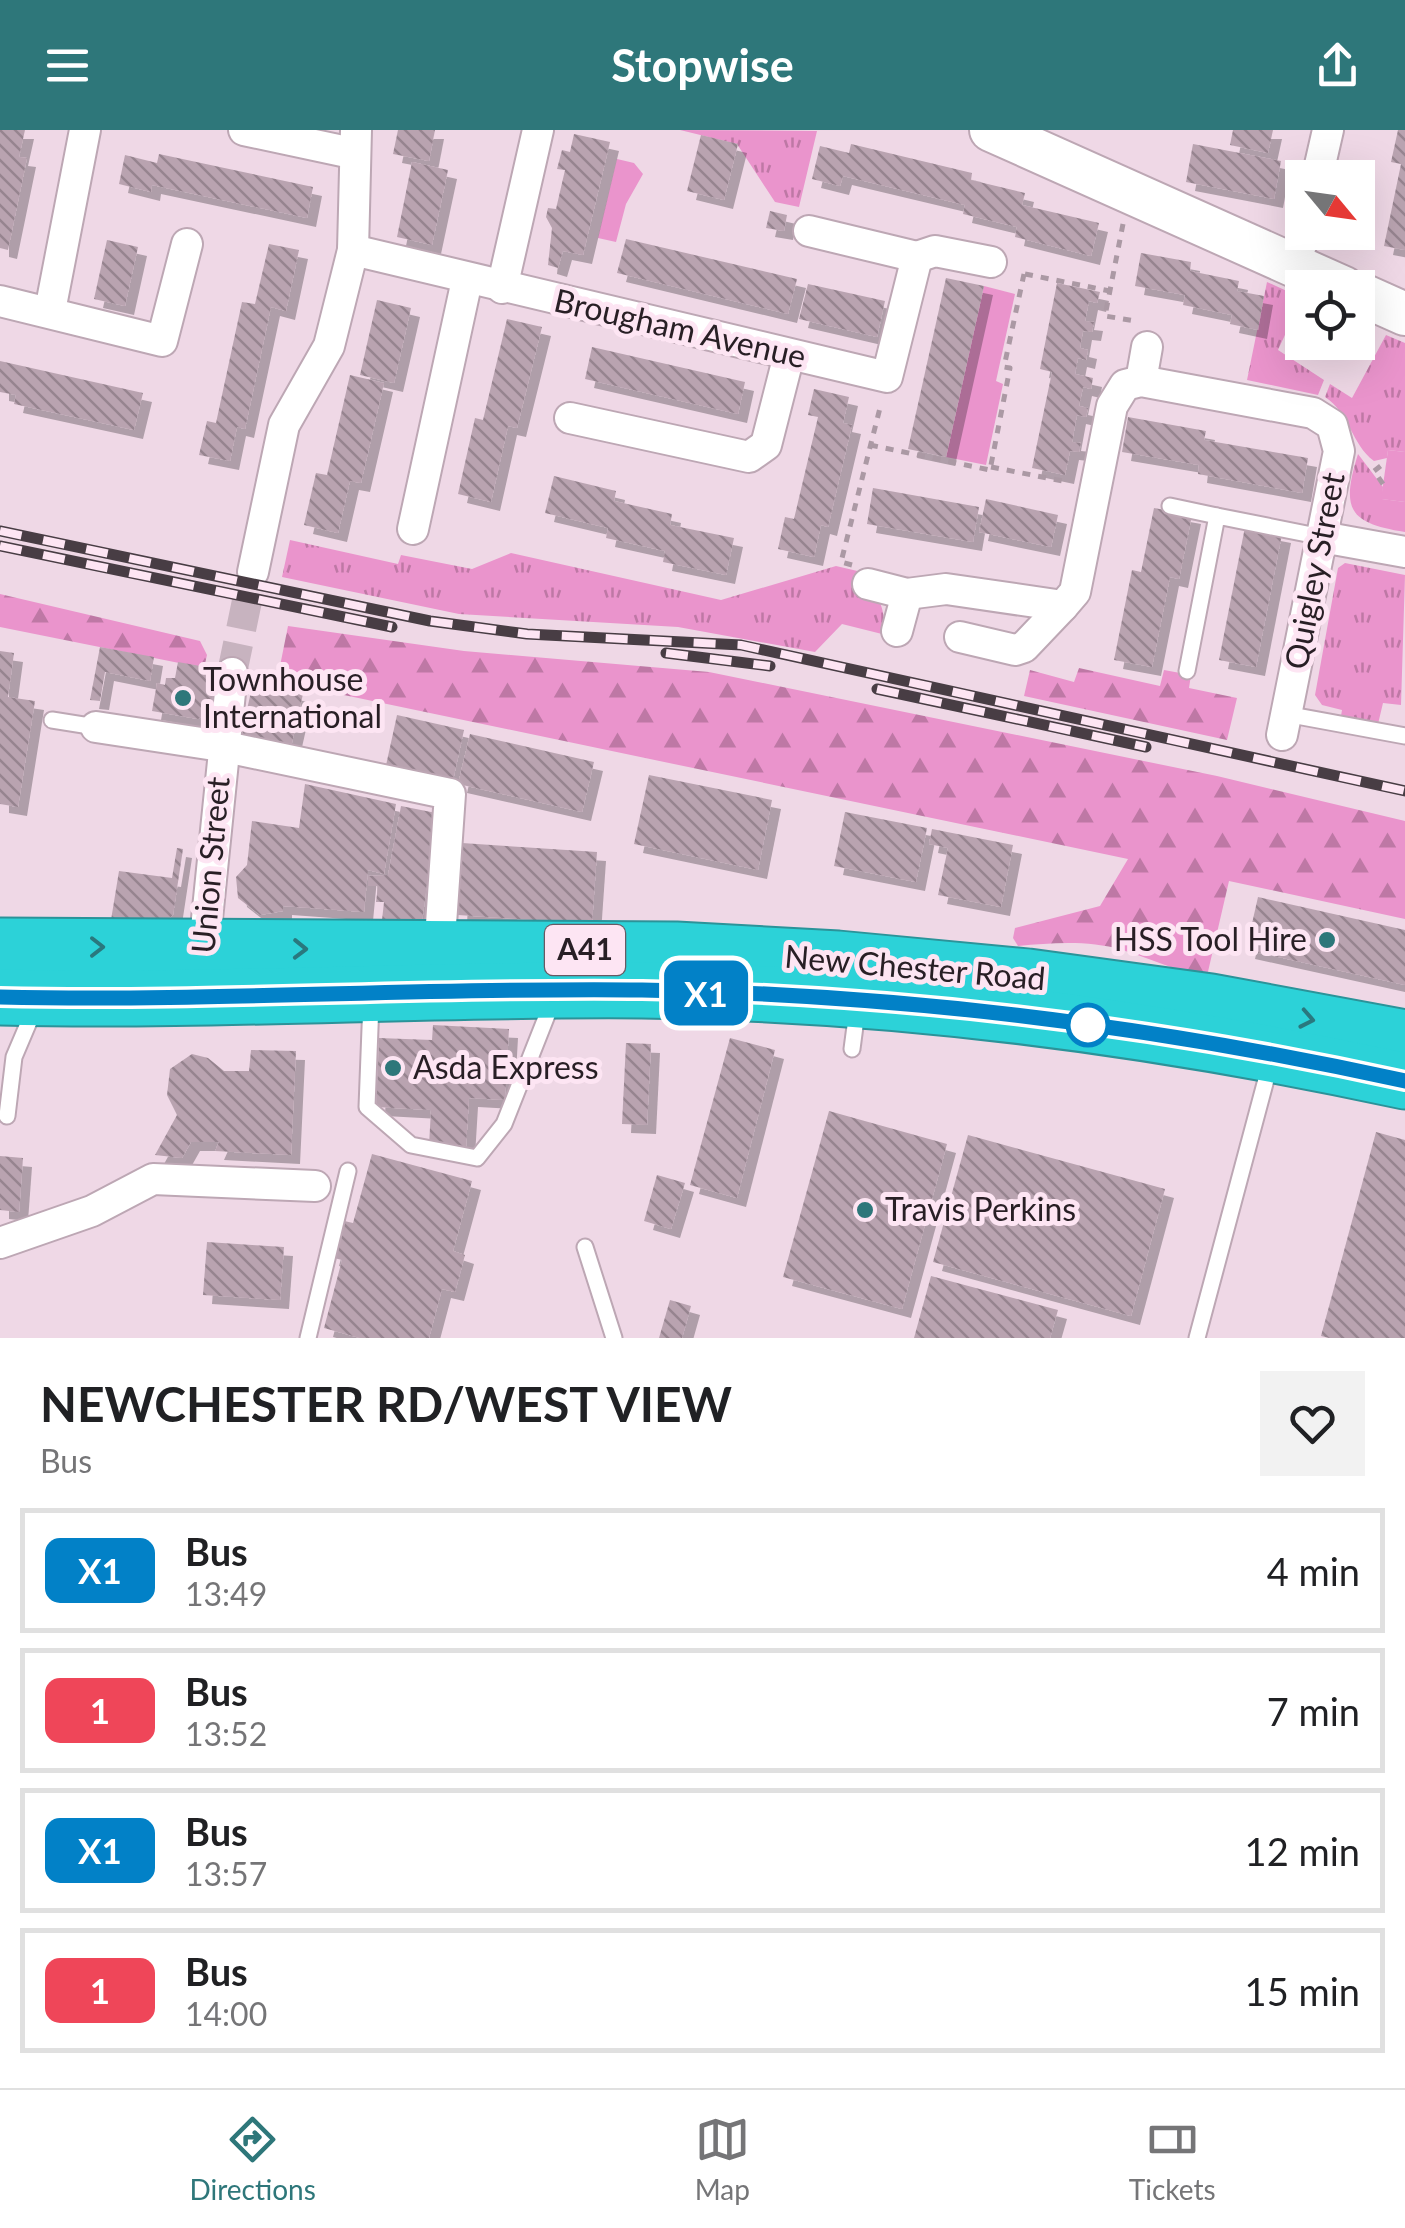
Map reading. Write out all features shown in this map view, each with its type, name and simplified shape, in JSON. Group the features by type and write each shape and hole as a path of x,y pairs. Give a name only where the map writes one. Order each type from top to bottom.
{"highway":[{"name":"New Chester Road","path":"0,946 372,993 641,990 855,1025 997,1014 1273,1053 1405,1080"},
{"name":"New Chester Road","path":"20,997 202,973 676,950 967,971 1210,1002 1405,1038"}],"main road":[{"path":"991,130 1129,192 1285,244"},
{"path":"1300,250 1323,270"},
{"path":"1375,301 1405,314"}],"street":[{"path":"50,312 85,130"},
{"path":"244,130 354,141 353,250 329,346 284,425 253,572"},
{"path":"502,288 538,130"},
{"path":"1322,160 1328,130"},
{"path":"809,231 917,256 934,251 991,262"},
{"path":"0,301 162,340 188,244"},
{"name":"Brougham Avenue","path":"353,250 888,377"},
{"path":"888,377 917,256"},
{"path":"413,530 467,280"},
{"path":"960,637 1015,650 1024,647 1075,592 1114,398 1125,385 1141,381 1148,347"},
{"path":"570,418 749,457 766,445 789,356"},
{"name":"Quigley Street","path":"1141,381 1322,417 1337,437 1338,452 1284,725"},
{"path":"1322,537 1405,552"},
{"path":"868,584 906,594 946,589 1064,606"},
{"path":"897,631 906,594"},
{"name":"Union Street","path":"202,973 232,672"},
{"path":"96,727 222,746 450,794 441,924"},
{"path":"0,1244 92,1211 154,1178 315,1186"}],"lane":[{"path":"1170,506 1322,537"},
{"path":"1187,670 1217,516"},
{"path":"52,720 96,727"},
{"path":"1284,725 1405,736"},
{"path":"967,971 1062,964"},
{"path":"1142,976 1210,1002"},
{"path":"372,993 367,1107 410,1145 477,1158 504,1124 556,992"},
{"path":"7,1116 20,997"},
{"path":"1196,1338 1273,1053"},
{"path":"308,1338 348,1170"},
{"path":"586,1247 614,1338"}],"path":[{"path":"1129,192 1105,316 1151,324 1148,347"},
{"path":"991,262 1024,274 1110,291"},
{"path":"991,467 1010,368 1004,367 1024,274"},
{"path":"868,584 872,570 841,562 888,377"},
{"path":"870,445 1096,487"},
{"path":"1383,484 1374,471 1386,462"}],"green space":[{"path":"680,130 817,131 799,207 775,202 737,144"},
{"path":"617,159 634,163 643,174 626,204 616,242 598,238"},
{"path":"1267,282 1285,290 1285,335 1278,350 1285,355 1285,360 1293,360 1324,380 1318,395 1247,380"},
{"path":"984,286 1015,294 996,381 1003,384 986,465 946,457"},
{"path":"1386,335 1405,343 1405,452 1388,450 1387,458 1374,461 1360,446 1340,411 1325,397 1330,384 1352,398"},
{"path":"1388,450 1405,452 1405,502 1381,499"},
{"path":"1358,454 1383,487 1382,499 1405,502 1405,532 1371,524 1354,510 1350,488"},
{"path":"290,540 398,564 401,555 472,569 511,553 721,600 836,566 866,573 880,602 884,625 882,634 842,624 815,652 678,627 459,614 282,577"},
{"path":"1345,563 1405,575 1401,705 1383,703 1378,724 1341,716 1342,710 1322,705 1315,695 1338,568"},
{"path":"0,594 200,641 207,655 204,668 0,627"},
{"path":"288,626 464,651 709,672 1217,776 1405,821 1405,919 1229,881 1207,976 1096,945 1018,946 1013,938 1015,928 1100,906 1128,859 277,681"},
{"path":"1079,668 1160,686 1164,670 1191,675 1189,688 1237,698 1227,740 1024,696 1030,670 1074,682"}],"building":[{"path":"0,130 25,130 19,157 27,158 8,250 0,248"},
{"path":"398,130 435,130 429,161 393,154"},
{"path":"1233,130 1273,130 1268,153 1230,145"},
{"path":"1398,130 1405,130 1405,250 1384,246 1401,164 1391,162"},
{"path":"574,134 610,142 583,255 563,251 558,268 548,265 552,228 546,217 548,208 556,209 565,170 557,169 562,150 570,152"},
{"path":"701,135 738,144 724,200 687,191"},
{"path":"851,144 972,173 971,180 1025,193 1022,205 1099,223 1091,256 1015,237 1017,227 963,214 965,205 843,176 840,186 812,179 820,146 849,153"},
{"path":"1193,144 1281,161 1274,199 1186,182"},
{"path":"159,154 313,187 307,218 152,185 151,192 119,184 125,155 157,163"},
{"path":"412,162 448,170 432,245 397,237"},
{"path":"770,211 787,215 784,231 766,228"},
{"path":"626,239 797,279 788,314 617,273"},
{"path":"107,240 138,247 125,306 94,299"},
{"path":"269,244 299,250 286,311 271,307 245,429 237,427 230,461 199,455 207,421 216,423 242,302 255,304"},
{"path":"1141,253 1191,262 1190,271 1239,281 1237,291 1264,296 1258,330 1230,324 1232,315 1183,305 1185,295 1135,286"},
{"path":"946,278 984,286 946,457 908,449"},
{"path":"1057,283 1100,292 1097,303 1089,301 1085,321 1094,322 1092,332 1083,331 1080,348 1088,350 1086,360 1078,358 1075,374 1093,378 1091,389 1083,387 1079,406 1088,408 1086,417 1077,415 1072,442 1081,443 1079,452 1070,451 1065,475 1032,468 1052,372 1040,369"},
{"path":"808,284 885,301 877,337 799,319"},
{"path":"377,300 411,308 394,383 360,375"},
{"path":"507,319 542,327 517,428 508,426 491,502 458,494 475,418 483,420"},
{"path":"592,347 745,382 738,414 585,379"},
{"path":"0,361 143,393 134,430 14,404 16,395 0,392"},
{"path":"350,375 384,383 361,483 350,481 338,533 304,525 316,473 327,475"},
{"path":"814,389 849,397 843,423 852,425 828,527 821,525 814,557 778,549 785,517 794,519 818,417 808,415"},
{"path":"1128,417 1206,431 1204,440 1308,458 1302,493 1198,474 1199,465 1122,452"},
{"path":"554,476 616,491 614,501 672,514 670,525 734,538 726,575 663,562 665,551 606,538 608,528 545,513"},
{"path":"873,488 979,507 973,542 867,524"},
{"path":"986,499 1058,515 1051,547 979,532"},
{"path":"1154,508 1192,515 1179,579 1170,577 1152,667 1114,660 1132,570 1141,572"},
{"path":"1245,527 1282,534 1256,667 1219,660"},
{"path":"100,647 154,657 150,681 105,672 100,701 90,700"},
{"path":"0,651 14,653 8,697 35,701 18,807 0,804"},
{"name":"Townhouse International","path":"178,662 217,669 210,713 198,719 152,711 157,683 165,685 166,678 175,678"},
{"path":"253,683 303,694 291,747 241,736"},
{"path":"397,715 464,730 452,785 385,770"},
{"path":"470,734 594,762 582,812 458,784"},
{"path":"649,775 772,800 758,870 634,844"},
{"path":"305,784 396,804 384,874 368,870 364,912 283,906 283,911 260,915 238,898 236,877 247,865 252,821 299,828"},
{"path":"401,806 436,813 422,923 382,920 384,902 376,902 378,886 368,886 368,876 388,875"},
{"path":"845,812 927,828 916,882 834,866"},
{"path":"932,829 1013,845 1001,907 938,895 948,848 929,844"},
{"path":"462,843 597,852 592,924 458,915"},
{"path":"177,848 183,849 173,915 166,921 111,920 119,871 172,878"},
{"name":"HSS Tool Hire","path":"1258,897 1405,930 1405,985 1246,950"},
{"path":"433,1025 509,1029 505,1100 469,1098 466,1147 429,1145 431,1110 376,1107 379,1038 432,1040"},
{"path":"730,1038 775,1050 737,1198 690,1185"},
{"path":"626,1043 651,1044 647,1125 622,1124"},
{"path":"251,1050 296,1051 291,1155 215,1151 219,1142 191,1142 182,1158 155,1155 177,1115 167,1095 170,1069 192,1054 208,1058 224,1071 249,1071"},
{"name":"Travis Perkins","path":"829,1111 947,1144 902,1309 783,1277"},
{"path":"1376,1132 1405,1140 1405,1338 1329,1338 1321,1336"},
{"path":"968,1135 1165,1189 1131,1316 933,1262"},
{"path":"372,1154 472,1181 453,1251 465,1255 455,1292 442,1289 429,1338 360,1338 324,1328 342,1260 330,1257 340,1220 353,1223"},
{"path":"0,1156 23,1158 19,1212 0,1210"},
{"path":"657,1175 685,1183 671,1229 644,1221"},
{"path":"207,1242 284,1247 280,1300 203,1295"},
{"path":"931,1276 1058,1310 1050,1338 914,1338"},
{"path":"670,1300 691,1306 682,1338 659,1338"}],"tunnel":[{"path":"232,673 253,572"}],"railway":[{"path":"0,531 430,621 527,634 741,645 1405,791"},
{"path":"0,546 392,627"},
{"path":"666,653 770,666"},
{"path":"877,689 1146,747"}],"bus line":[{"name":"X1","path":"0,997 641,990 787,996 979,1011 1160,1034 1282,1054 1405,1081"}],"place":[{"name":"Townhouse International","path":"183,698"},
{"name":"HSS Tool Hire","path":"1327,940"},
{"name":"Asda Express","path":"393,1068"},
{"name":"Travis Perkins","path":"865,1210"}]}
